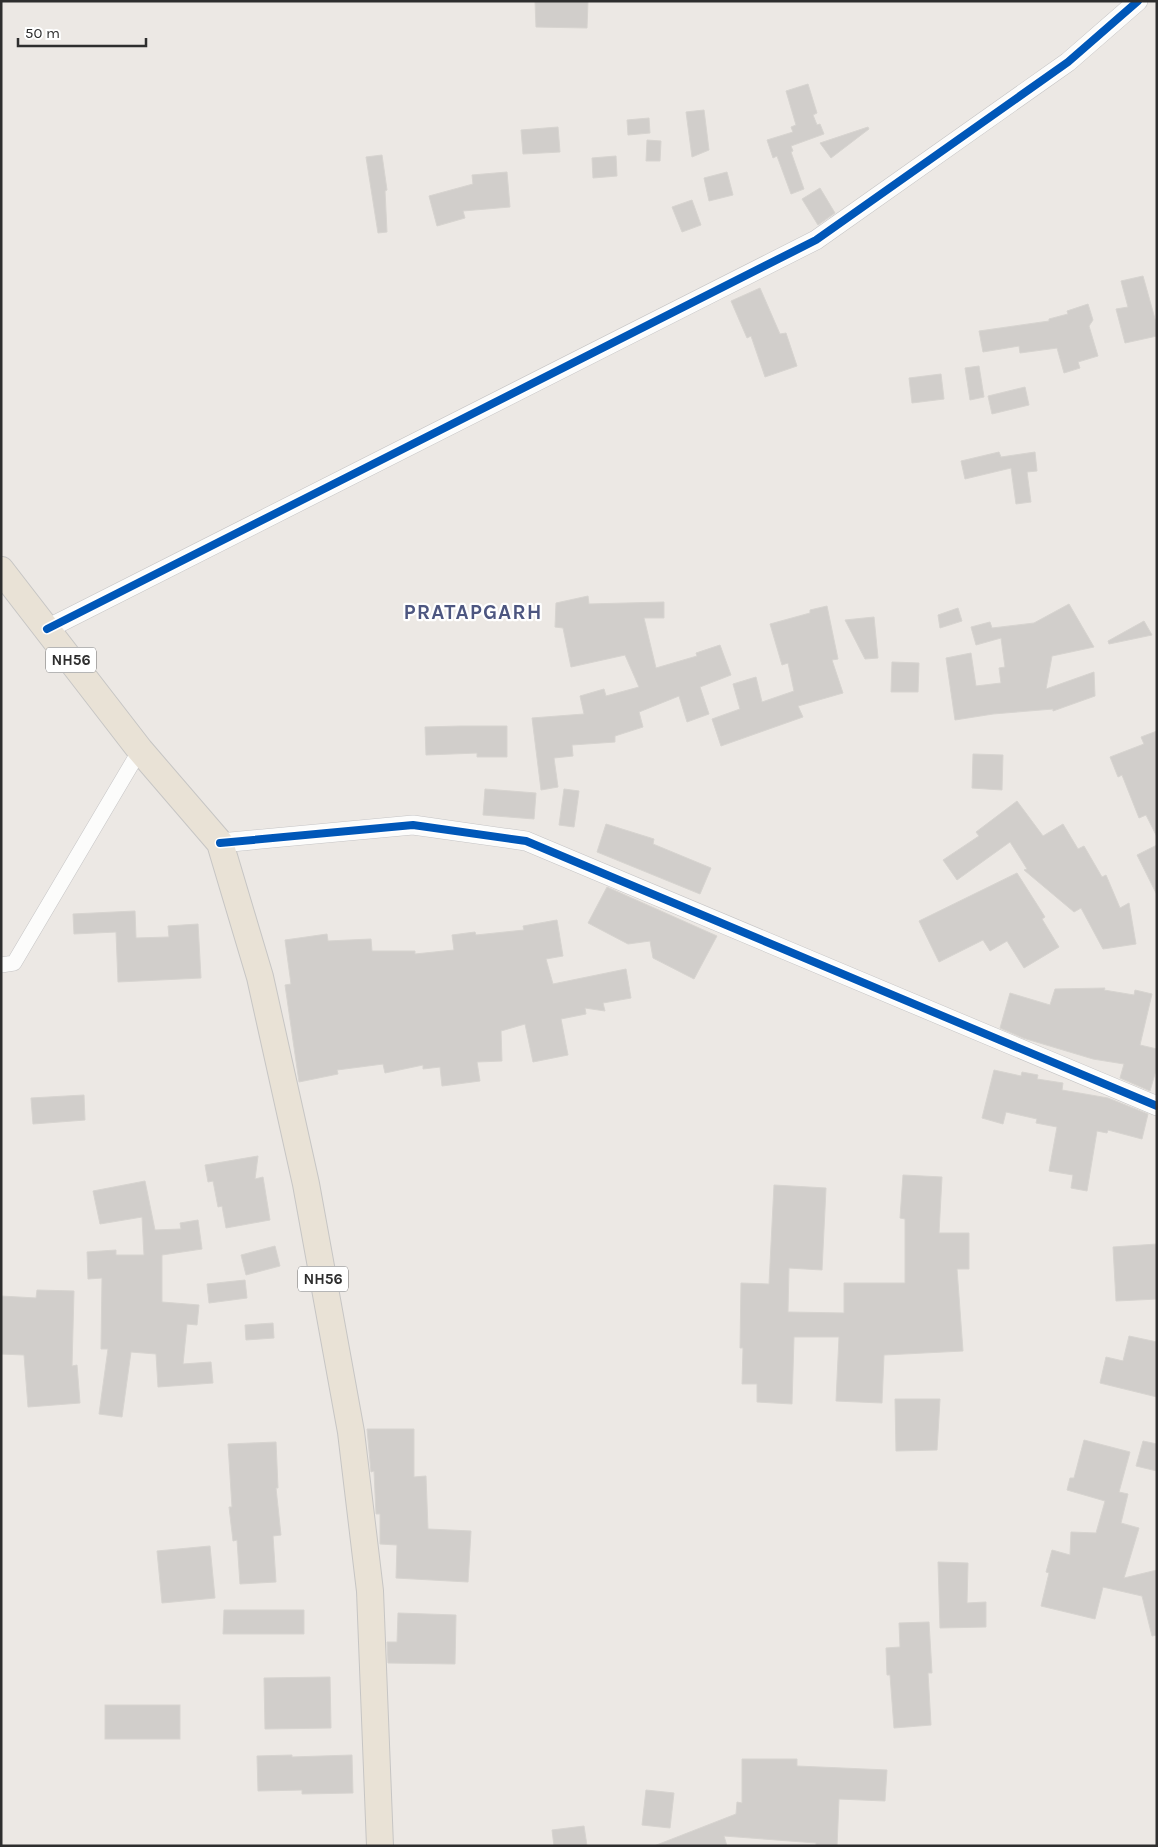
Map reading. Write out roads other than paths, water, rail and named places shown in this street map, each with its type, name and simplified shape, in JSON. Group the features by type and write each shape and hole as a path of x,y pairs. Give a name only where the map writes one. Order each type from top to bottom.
{"highway":[{"name":"NH56","path":"1,570 140,750 220,843 262,986 306,1184 351,1432 370,1591 380,1846"}],"street":[{"path":"47,629 816,240 1068,62 1138,1"},
{"path":"1,965 14,963 140,750"},
{"path":"220,843 412,825 526,841 1157,1106"}],"district":[{"name":"PRATAPGARH","path":"473,612"}]}
